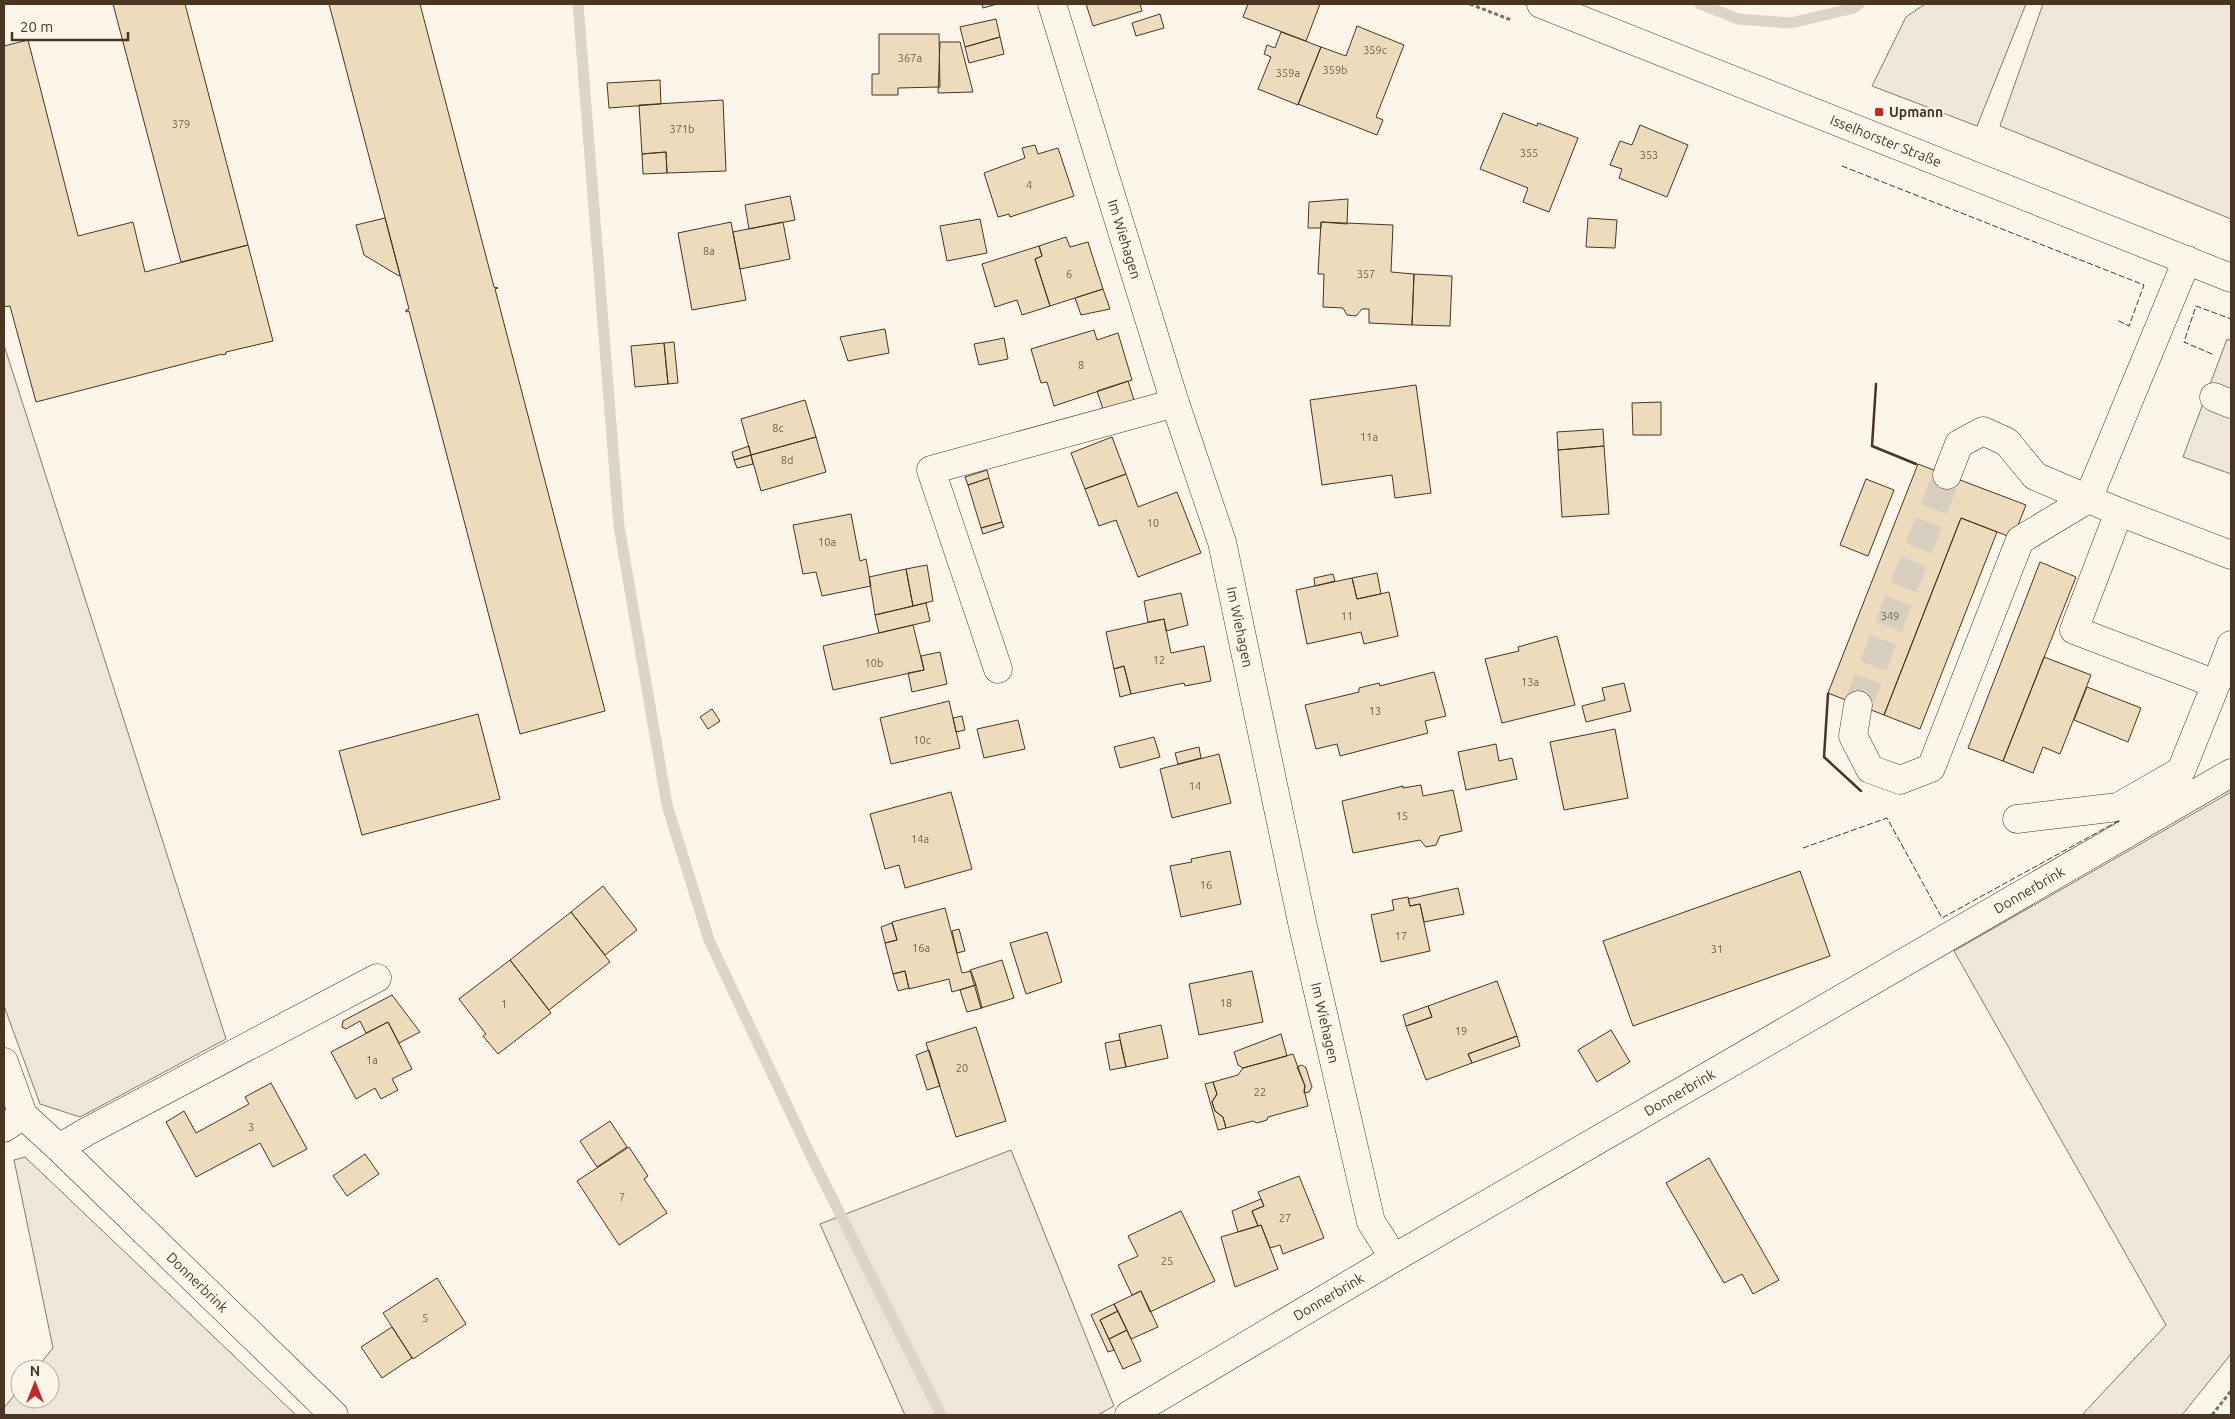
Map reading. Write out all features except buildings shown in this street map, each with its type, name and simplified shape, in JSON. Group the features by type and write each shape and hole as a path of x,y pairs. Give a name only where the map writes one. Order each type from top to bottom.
{"street":[{"name":"Im Wiehagen","path":"1052,4 1175,403 1222,542 1302,922 1371,1222 1394,1258"},
{"name":"Isselhorster Straße","path":"1541,4 2231,278"},
{"path":"1858,705 1853,736 1870,769 1900,780 1931,768 2020,540 2088,499 2187,260"},
{"path":"998,669 931,470 1175,403"},
{"path":"1947,475 1959,444 1983,431 2007,442 2035,476 2119,512 2231,555"},
{"path":"2119,512 2074,630 2216,684"},
{"path":"2017,820 2118,807 2181,772 2231,645"},
{"name":"Donnerbrink","path":"1129,1415 1394,1258 2231,773"},
{"path":"59,1148 377,978"},
{"path":"4,1062 13,1121"},
{"name":"Donnerbrink","path":"13,1121 59,1148 334,1415"}],"path":[{"path":"2212,1415 2231,1391"}],"shaded area":[{"path":"1925,4 2026,4 1977,126 1872,86 1906,17"},
{"path":"2043,4 2231,4 2231,219 2000,126"},
{"path":"2227,339 2231,341 2231,474 2183,457"},
{"path":"4,345 226,1039 80,1117 40,1104 4,1006"},
{"path":"2231,792 2231,1354 2182,1415 2082,1415 2166,1325 1954,951"},
{"path":"1011,1150 1114,1406 1098,1415 905,1415 820,1224"},
{"path":"25,1157 296,1415 4,1415 4,1408 10,1400 10,1409 60,1409 60,1359 44,1359 53,1348 14,1160"}],"waterway":[{"path":"578,4 619,526 667,805 709,940 811,1156 941,1415"},
{"path":"1700,4 1738,19 1791,23 1854,8 1859,4"}],"tunnel":[{"path":"1858,705 1947,475"}],"fence":[{"path":"1842,166 2144,285 2129,326 2117,320"},
{"path":"2212,354 2184,342 2196,306 2231,319"},
{"path":"1803,848 1887,818 1942,918 2120,820"}],"wall":[{"path":"1876,384 1872,446 1916,464"},
{"path":"1828,694 1824,757 1861,791"}],"place":[{"name":"Upmann","path":"1879,112"}]}
